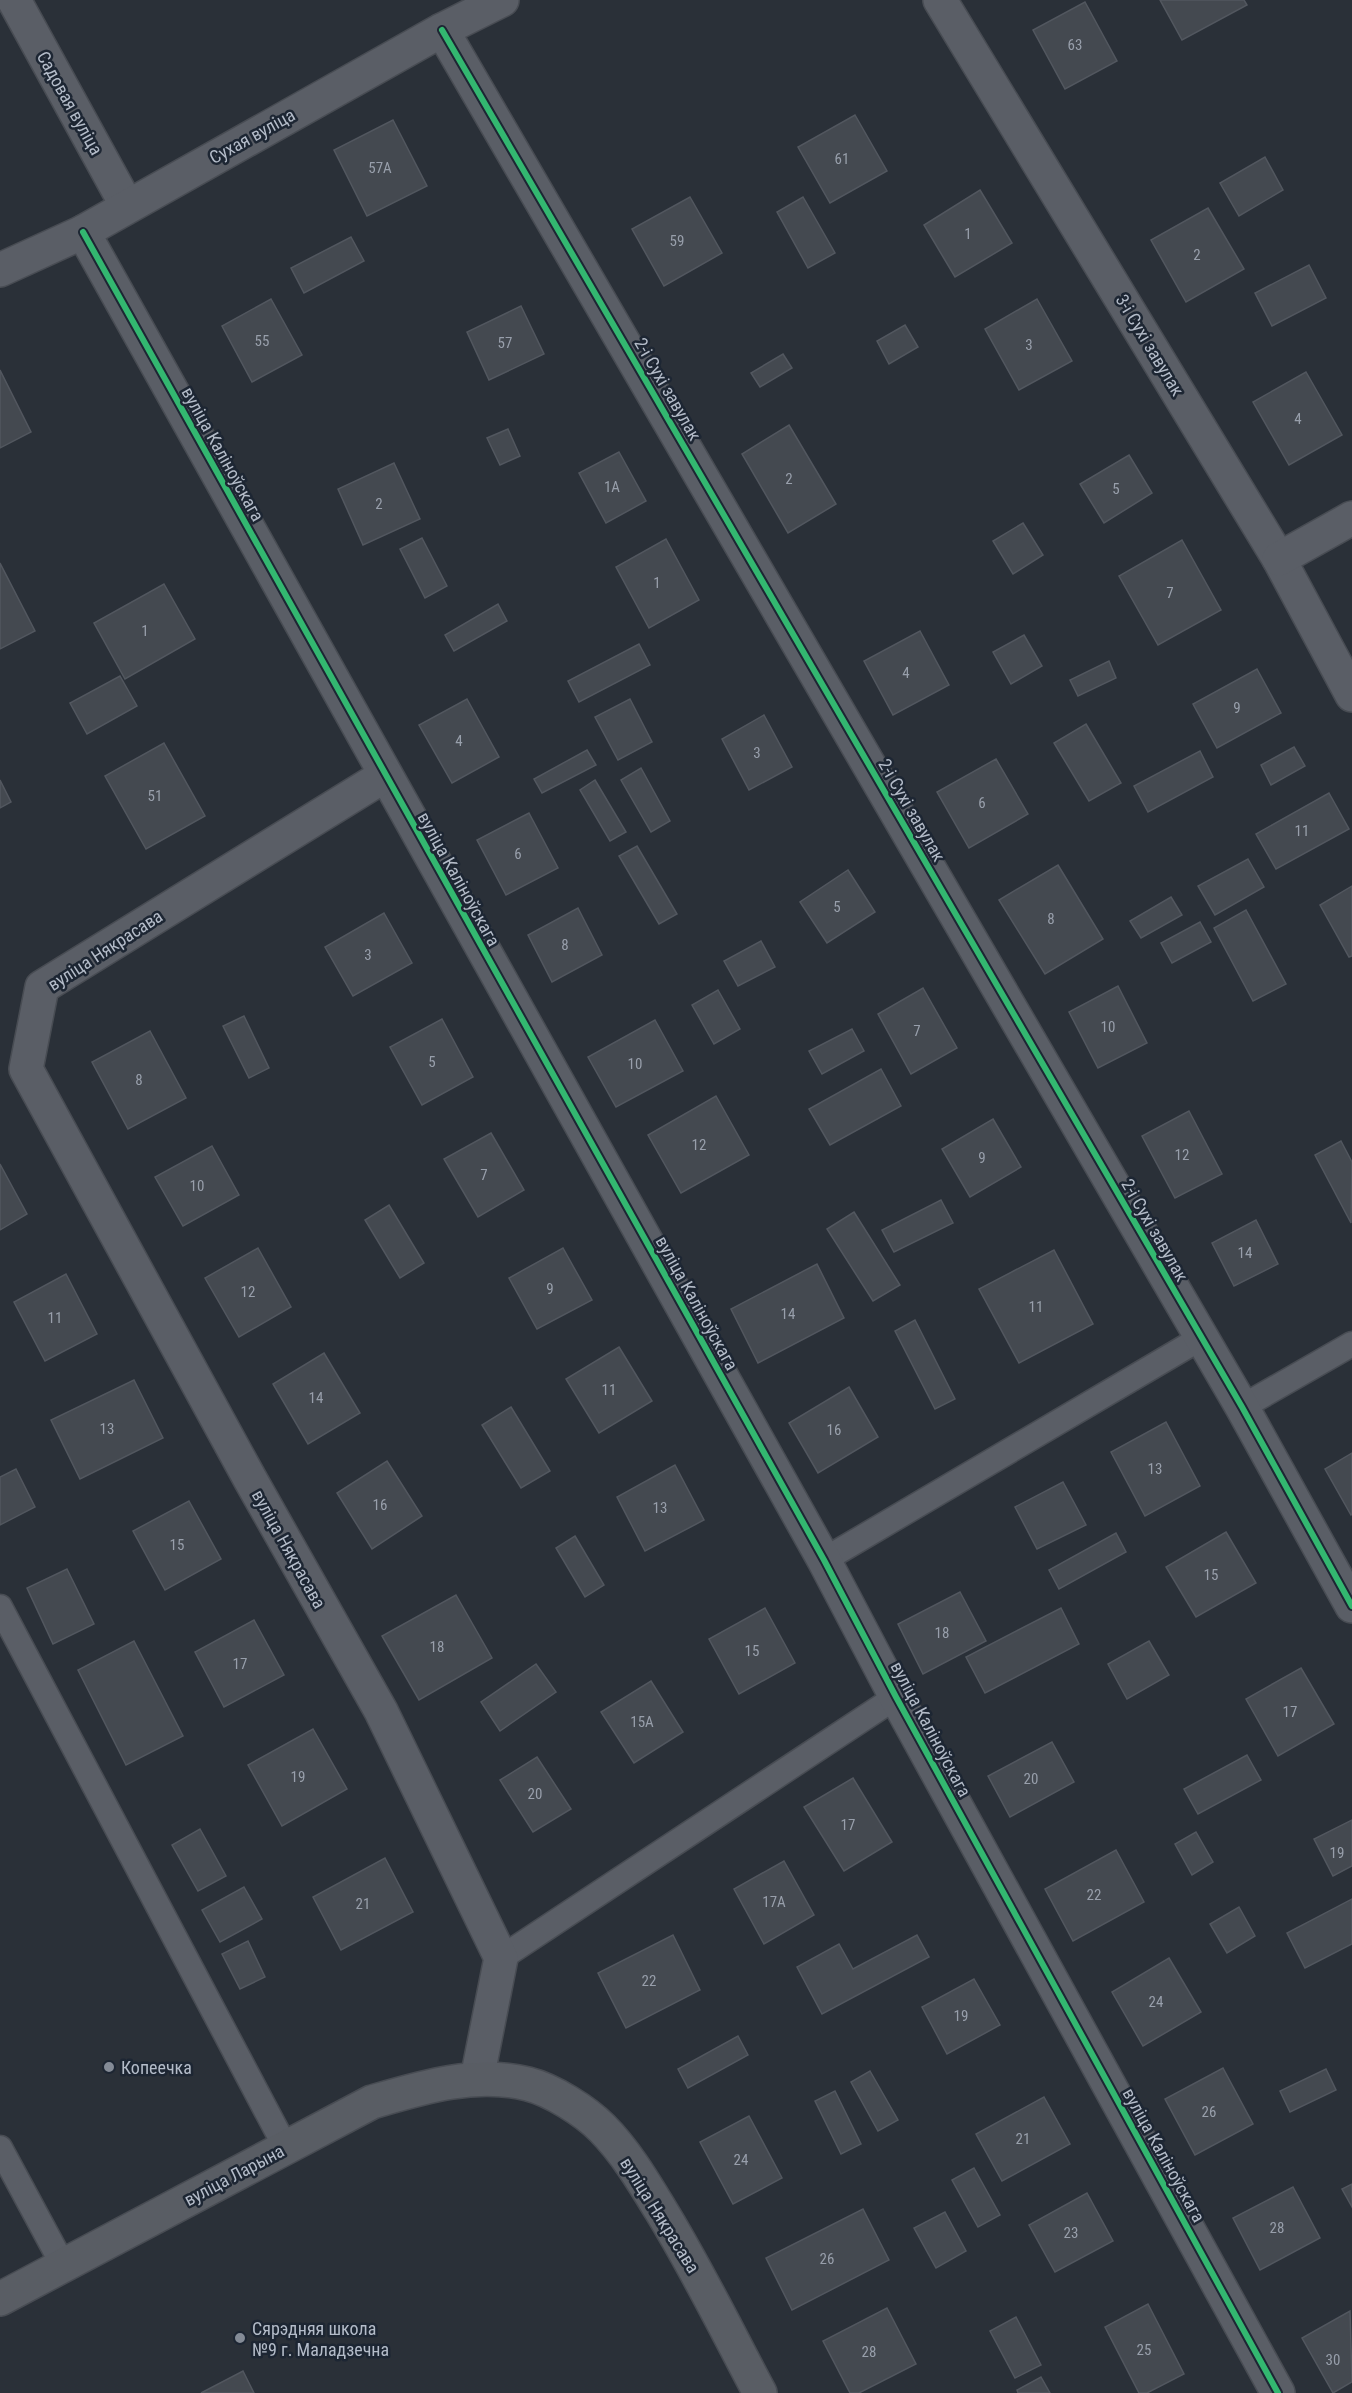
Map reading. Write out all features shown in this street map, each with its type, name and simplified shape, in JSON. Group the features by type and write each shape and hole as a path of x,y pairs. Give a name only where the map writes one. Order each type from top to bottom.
{"street":[{"name":"Садовая вуліца","path":"14,0 127,206"},
{"name":"Сухая вуліца","path":"0,270 83,232 442,30 502,0"},
{"name":"3-і Сухі завулак","path":"940,0 1279,559 1352,695"},
{"name":"2-і Сухі завулак","path":"442,30 1242,1407 1352,1606"},
{"name":"вуліца Каліноўскага","path":"83,232 384,776 824,1560 896,1697 1278,2393"},
{"path":"1279,559 1352,518"},
{"name":"вуліца Някрасава","path":"384,776 42,987 26,1069 250,1479 381,1712 501,1958"},
{"path":"477,2079 501,1958"},
{"name":"вуліца Някрасава","path":"477,2079 529,2084 583,2111 604,2130 641,2177 674,2232 760,2393"},
{"name":"вуліца Ларына","path":"0,2299 372,2102 426,2086 477,2079"}],"lane":[{"path":"824,1560 1201,1338"},
{"path":"1242,1407 1352,1344"},
{"path":"0,1607 286,2148"},
{"path":"501,1958 896,1697"},
{"path":"0,2148 63,2265"}],"building":[{"path":"1160,0 1244,0 1247,5 1182,40"},
{"path":"1085,2 1117,61 1065,89 1033,30"},
{"path":"855,115 887,171 830,203 798,147"},
{"path":"393,120 427,186 367,216 334,150"},
{"path":"1265,157 1283,190 1239,216 1220,183"},
{"path":"980,190 1012,243 955,277 924,225"},
{"path":"690,197 722,253 664,286 632,229"},
{"path":"803,197 835,253 808,268 777,212"},
{"path":"1208,208 1244,269 1186,302 1151,240"},
{"path":"351,237 364,261 304,293 291,268"},
{"path":"1309,265 1326,298 1272,326 1255,293"},
{"path":"271,299 302,355 252,382 222,326"},
{"path":"1037,299 1072,361 1019,390 985,329"},
{"path":"521,306 544,354 489,380 467,332"},
{"path":"905,325 918,347 889,364 877,341"},
{"path":"783,354 792,368 760,387 751,373"},
{"path":"0,370 31,432 0,448"},
{"path":"1306,372 1342,435 1289,465 1253,402"},
{"path":"789,425 836,504 788,533 742,454"},
{"path":"508,429 520,456 500,465 487,438"},
{"path":"619,452 646,501 606,523 579,473"},
{"path":"1129,455 1152,493 1104,523 1080,484"},
{"path":"394,463 420,519 363,545 338,489"},
{"path":"1023,523 1043,555 1013,574 993,541"},
{"path":"422,538 447,586 425,598 400,549"},
{"path":"666,539 699,600 649,628 616,567"},
{"path":"1182,540 1221,610 1158,645 1119,576"},
{"path":"0,563 35,631 0,649"},
{"path":"164,584 195,639 125,679 94,623"},
{"path":"498,604 507,621 454,651 445,635"},
{"path":"920,631 949,685 893,715 864,661"},
{"path":"1024,635 1042,666 1011,684 993,652"},
{"path":"639,644 650,665 579,702 568,681"},
{"path":"1109,661 1116,678 1078,696 1070,680"},
{"path":"1257,669 1281,713 1217,748 1193,704"},
{"path":"120,676 137,706 87,734 70,703"},
{"path":"467,699 499,757 452,783 419,725"},
{"path":"630,699 652,742 618,760 595,717"},
{"path":"764,715 792,767 749,790 722,739"},
{"path":"1086,724 1121,783 1089,801 1054,743"},
{"path":"164,743 205,816 146,849 105,776"},
{"path":"1294,747 1305,766 1271,785 1261,765"},
{"path":"587,750 596,765 542,793 534,779"},
{"path":"1200,751 1213,777 1148,812 1134,786"},
{"path":"996,759 1028,814 969,848 937,792"},
{"path":"641,768 670,821 651,832 621,780"},
{"path":"0,780 11,802 0,808"},
{"path":"595,780 626,832 610,841 580,790"},
{"path":"1329,793 1349,829 1276,869 1256,834"},
{"path":"529,813 558,868 506,895 477,840"},
{"path":"637,846 677,914 659,924 619,856"},
{"path":"1248,859 1264,887 1215,915 1198,886"},
{"path":"1058,865 1103,939 1045,974 999,900"},
{"path":"848,870 875,912 827,943 800,902"},
{"path":"1352,886 1352,956 1349,957 1320,905"},
{"path":"1171,897 1182,915 1141,938 1130,921"},
{"path":"578,908 602,955 552,982 528,935"},
{"path":"1246,910 1286,984 1253,1001 1214,928"},
{"path":"384,913 412,963 353,996 325,947"},
{"path":"1200,922 1211,942 1172,963 1161,943"},
{"path":"761,941 775,967 738,986 724,961"},
{"path":"1118,986 1147,1043 1098,1068 1069,1012"},
{"path":"923,988 957,1048 911,1074 878,1014"},
{"path":"718,990 740,1029 714,1044 692,1005"},
{"path":"244,1016 269,1068 249,1078 223,1026"},
{"path":"442,1019 473,1077 422,1105 390,1047"},
{"path":"655,1020 683,1071 616,1107 588,1057"},
{"path":"852,1029 864,1051 822,1074 809,1051"},
{"path":"150,1031 186,1098 128,1129 92,1062"},
{"path":"881,1069 901,1106 830,1145 809,1109"},
{"path":"716,1096 749,1155 681,1193 648,1135"},
{"path":"1189,1111 1222,1174 1175,1198 1142,1136"},
{"path":"993,1119 1021,1167 970,1197 942,1149"},
{"path":"491,1133 524,1190 478,1217 444,1159"},
{"path":"1341,1141 1352,1162 1351,1223 1315,1155"},
{"path":"212,1146 239,1195 183,1226 155,1177"},
{"path":"0,1164 27,1214 0,1230"},
{"path":"941,1200 953,1223 894,1252 882,1230"},
{"path":"389,1205 424,1263 400,1278 365,1220"},
{"path":"854,1212 900,1285 873,1301 827,1229"},
{"path":"1256,1220 1278,1264 1234,1286 1212,1243"},
{"path":"258,1248 291,1307 239,1337 205,1278"},
{"path":"563,1248 592,1300 537,1329 509,1278"},
{"path":"1054,1250 1093,1324 1019,1363 979,1289"},
{"path":"817,1264 844,1318 758,1363 731,1309"},
{"path":"66,1274 97,1334 45,1361 14,1302"},
{"path":"915,1320 955,1399 935,1409 895,1331"},
{"path":"619,1347 652,1401 599,1433 566,1379"},
{"path":"324,1353 360,1413 308,1444 273,1384"},
{"path":"134,1380 163,1438 80,1479 51,1420"},
{"path":"849,1387 878,1437 818,1473 789,1423"},
{"path":"511,1407 550,1471 521,1488 482,1425"},
{"path":"1166,1422 1200,1486 1145,1516 1111,1452"},
{"path":"1352,1453 1352,1514 1351,1515 1325,1469"},
{"path":"387,1461 422,1516 372,1549 337,1493"},
{"path":"675,1465 704,1520 645,1551 617,1497"},
{"path":"16,1469 35,1507 0,1525 0,1477"},
{"path":"1063,1482 1086,1525 1037,1549 1015,1507"},
{"path":"189,1501 221,1559 165,1590 133,1531"},
{"path":"1226,1532 1256,1583 1196,1617 1166,1567"},
{"path":"1116,1533 1126,1552 1059,1589 1049,1570"},
{"path":"575,1536 604,1585 585,1597 556,1548"},
{"path":"67,1569 94,1624 53,1644 27,1588"},
{"path":"960,1592 986,1641 923,1674 898,1624"},
{"path":"456,1595 492,1658 419,1700 382,1636"},
{"path":"765,1608 795,1663 739,1694 709,1639"},
{"path":"1061,1608 1079,1644 985,1693 966,1657"},
{"path":"254,1620 284,1675 224,1707 195,1652"},
{"path":"134,1641 183,1736 126,1765 78,1670"},
{"path":"1149,1641 1169,1675 1127,1699 1108,1664"},
{"path":"536,1664 556,1692 500,1731 481,1702"},
{"path":"1301,1668 1334,1724 1278,1756 1246,1699"},
{"path":"651,1681 683,1732 634,1763 601,1712"},
{"path":"313,1729 347,1789 282,1826 248,1765"},
{"path":"1052,1742 1074,1782 1010,1817 988,1776"},
{"path":"1247,1755 1261,1780 1198,1814 1184,1789"},
{"path":"537,1757 571,1809 533,1832 500,1780"},
{"path":"853,1778 892,1842 844,1871 804,1807"},
{"path":"1352,1820 1352,1866 1333,1876 1314,1839"},
{"path":"200,1829 226,1876 198,1891 172,1845"},
{"path":"1196,1832 1213,1862 1192,1875 1175,1844"},
{"path":"1116,1850 1144,1902 1073,1941 1045,1889"},
{"path":"385,1858 413,1912 341,1950 313,1897"},
{"path":"784,1861 814,1915 764,1944 734,1889"},
{"path":"244,1887 262,1919 220,1942 202,1910"},
{"path":"1352,1899 1352,1944 1305,1968 1287,1933"},
{"path":"1239,1907 1255,1936 1227,1953 1210,1924"},
{"path":"673,1935 700,1990 626,2028 598,1973"},
{"path":"917,1935 929,1957 822,2014 797,1967 839,1944 853,1969"},
{"path":"248,1941 265,1977 240,1989 222,1954"},
{"path":"1169,1958 1201,2012 1143,2046 1112,1992"},
{"path":"974,1979 1000,2025 947,2054 922,2007"},
{"path":"738,2036 748,2055 688,2088 678,2069"},
{"path":"1223,2068 1253,2124 1195,2155 1165,2099"},
{"path":"1326,2069 1336,2090 1290,2112 1280,2091"},
{"path":"870,2071 898,2120 878,2131 851,2082"},
{"path":"835,2091 861,2144 841,2154 815,2101"},
{"path":"1044,2097 1070,2144 1002,2181 976,2134"},
{"path":"749,2116 782,2178 733,2204 700,2142"},
{"path":"974,2168 1000,2215 978,2227 952,2180"},
{"path":"1352,2184 1352,2207 1342,2189"},
{"path":"1293,2187 1320,2238 1260,2270 1233,2218"},
{"path":"1087,2193 1113,2241 1055,2272 1029,2225"},
{"path":"863,2209 889,2260 792,2310 766,2258"},
{"path":"945,2212 966,2251 936,2268 914,2228"},
{"path":"1148,2304 1184,2374 1147,2393 1139,2393 1105,2327"},
{"path":"887,2308 916,2364 859,2393 850,2393 823,2341"},
{"path":"1350,2311 1352,2382 1333,2393 1302,2338"},
{"path":"1016,2317 1041,2365 1015,2378 990,2331"},
{"path":"243,2371 254,2393 201,2393"},
{"path":"1041,2377 1050,2393 1018,2393 1017,2390"}],"cycle path":[{"path":"442,30 1242,1407 1352,1606"},
{"path":"83,232 824,1560 896,1697 1278,2393"}],"place":[{"name":"Копеечка","path":"109,2067"},
{"name":"Сярэдняя школа №9 г. Маладзечна","path":"240,2338"}]}
